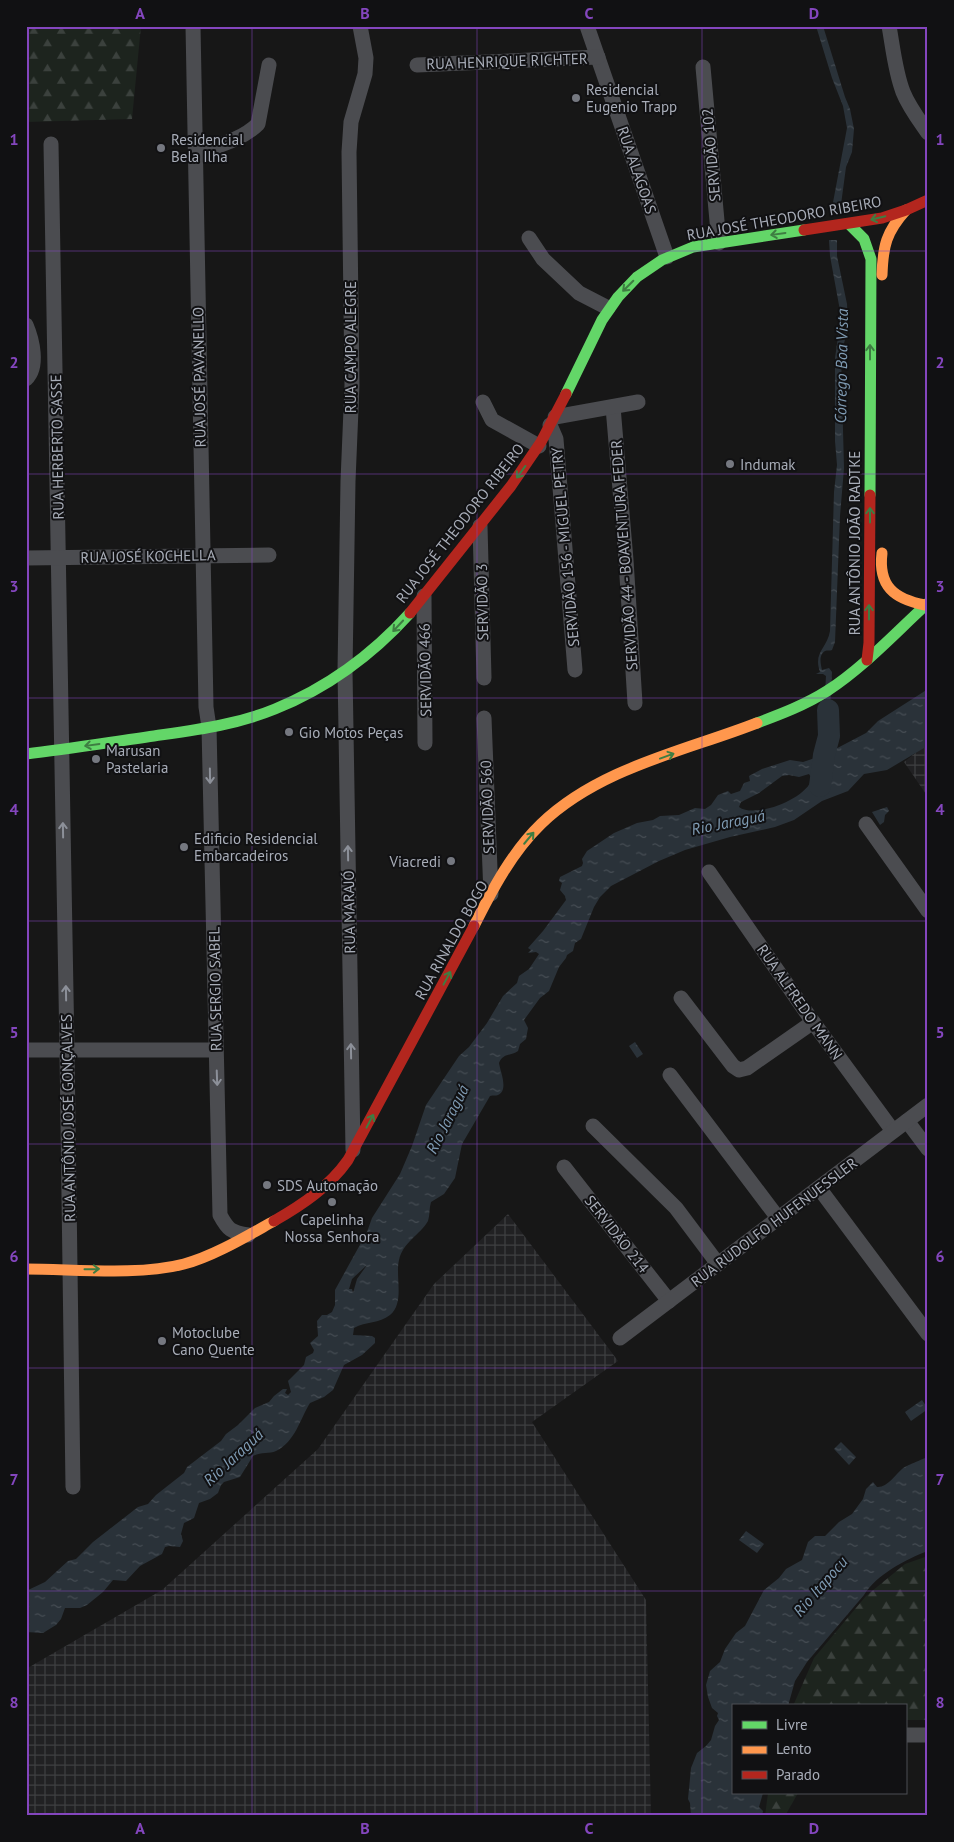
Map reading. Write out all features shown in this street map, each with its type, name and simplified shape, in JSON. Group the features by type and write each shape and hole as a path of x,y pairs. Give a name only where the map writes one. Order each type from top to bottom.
{"main road":[{"name":"RUA JOSÉ THEODORO RIBEIRO","path":"26,754 209,727 257,716 303,696 345,671 369,653 396,628 424,596 524,469 539,446 608,308 631,282 667,257 692,247 882,218 928,200"},
{"path":"882,328 884,244 889,229 906,210"},
{"name":"RUA ANTÔNIO JOÃO RADTKE","path":"847,224 859,231 867,242 871,259 869,643 867,660"},
{"name":"RUA ANTÔNIO JOÃO RADTKE","path":"882,543 883,580 889,589 902,599 926,604"},
{"name":"RUA RINALDO BOGO","path":"26,1269 156,1268 180,1264 198,1259 248,1235 298,1206 329,1182 342,1169 353,1152 491,896 519,849 536,828 557,810 610,778 809,701 840,682 867,660 926,604"}],"street":[{"name":"RUA JOSÉ PAVANELLO","path":"193,26 206,707 209,727"},
{"name":"RUA CAMPO ALEGRE","path":"345,671 352,385 349,152 352,122 365,74 366,58 360,26"},
{"name":"RUA ALAGOAS","path":"587,26 667,257"},
{"path":"888,26 903,92 928,133"},
{"name":"RUA HENRIQUE RICHTER","path":"417,65 598,58"},
{"path":"195,154 238,138 258,124 269,64"},
{"name":"SERVIDÃO 102","path":"703,67 719,243"},
{"name":"RUA HERBERTO SASSE","path":"51,144 62,750"},
{"path":"529,238 543,259 579,293 608,308"},
{"path":"26,325 30,335 33,360 30,376 26,379"},
{"path":"483,402 492,420 539,446"},
{"path":"552,421 638,402"},
{"name":"SERVIDÃO 44 - BOAVENTURA FEDER","path":"613,407 626,560 635,703"},
{"name":"SERVIDÃO 156 - MIGUEL PETRY","path":"552,421 556,439 575,670"},
{"name":"SERVIDÃO 3","path":"480,526 484,678"},
{"name":"RUA JOSÉ KOCHELLA","path":"26,558 269,555"},
{"name":"SERVIDÃO 466","path":"424,596 425,743"},
{"name":"RUA MARAJÓ","path":"345,671 353,1152"},
{"name":"SERVIDÃO 560","path":"484,718 491,896"},
{"name":"RUA SERGIO SABEL","path":"209,727 220,1214 226,1226 234,1232 248,1235"},
{"name":"RUA ANTÔNIO JOSÉ GONÇALVES","path":"62,750 68,1050 73,1487"},
{"path":"866,824 928,911"},
{"name":"RUA ALFREDO MANN","path":"709,872 813,1022 893,1131"},
{"path":"681,998 733,1066 739,1070 747,1068 813,1022"},
{"path":"26,1050 216,1050"},
{"path":"670,1075 778,1218"},
{"name":"RUA RUDOLFO HUFENUESSLER","path":"620,1338 928,1105"},
{"path":"907,1121 928,1149"},
{"path":"593,1126 676,1208 718,1264"},
{"name":"SERVIDÃO 214","path":"564,1167 670,1301"},
{"path":"820,1188 928,1334"},
{"path":"906,1735 928,1735"}],"shaded area":[{"path":"928,743 928,797 904,762"},
{"path":"508,1214 618,1361 532,1422 646,1600 651,1816 26,1816 26,1669 162,1590 318,1449 434,1284"}],"green space":[{"path":"26,26 141,26 132,119 26,122"},
{"path":"928,1556 928,1720 906,1720 906,1704 794,1704 814,1658 866,1596 905,1564"},
{"path":"768,1794 797,1794 785,1816 765,1816"}],"water":[{"path":"816,26 823,26 850,109 854,129 852,152 846,167 840,212 831,213 847,128 843,106"},
{"path":"829,240 837,240 837,256 847,304 848,329 841,354 844,468 840,516 835,642 832,650 823,653 820,660 822,670 829,668 832,672 830,709 824,712 826,676 816,674 820,672 818,665 819,655 830,631 834,492 837,465 835,441 835,358 841,316 830,256"},
{"name":"Rio Jaraguá","path":"928,689 928,746 887,770 864,774 848,791 822,801 794,820 775,827 685,850 611,886 600,897 581,939 575,943 573,951 567,955 559,967 549,991 540,998 524,1020 528,1028 526,1039 520,1044 518,1051 505,1056 499,1063 503,1089 498,1095 490,1096 462,1144 455,1178 444,1194 431,1202 428,1221 408,1243 401,1254 398,1266 398,1297 395,1310 386,1318 354,1328 353,1335 372,1336 375,1338 375,1343 362,1355 344,1365 333,1390 324,1397 310,1403 296,1430 283,1447 273,1452 253,1456 240,1477 224,1482 218,1493 210,1499 199,1503 194,1518 184,1523 181,1534 183,1541 180,1547 165,1547 162,1554 140,1566 126,1581 113,1580 103,1592 87,1605 80,1608 65,1608 61,1619 56,1625 43,1633 26,1632 26,1591 45,1582 68,1561 76,1559 93,1542 138,1507 148,1504 156,1495 184,1473 187,1467 221,1441 226,1434 255,1408 269,1402 283,1389 287,1389 285,1393 288,1395 291,1392 288,1381 304,1365 306,1357 313,1353 314,1350 310,1343 318,1336 317,1321 322,1315 332,1312 335,1305 335,1290 367,1232 372,1218 400,1174 426,1105 459,1056 469,1047 487,1023 503,996 517,983 519,976 529,969 539,954 536,952 528,953 531,950 528,948 566,900 560,890 562,883 559,881 560,877 582,866 582,859 587,851 614,833 660,816 679,815 695,808 705,809 711,805 718,795 728,791 731,794 740,791 744,783 750,781 749,776 762,769 790,760 803,762 824,755 866,733 878,721","holes":["809,774 812,779 808,786 790,800 768,809 756,811 739,807 741,802 759,793 782,776 799,777","367,1265 357,1279 353,1293 352,1289 349,1289 352,1279"]},
{"path":"887,807 889,811 885,815 884,822 880,825 872,812"},
{"path":"635,1042 643,1054 637,1058 629,1046"},
{"path":"922,1400 928,1409 911,1421 905,1412"},
{"path":"841,1442 856,1457 849,1465 834,1449"},
{"name":"Rio Itapocu","path":"928,1457 928,1551 910,1558 884,1574 869,1588 807,1662 795,1681 789,1704 732,1704 732,1794 763,1794 759,1807 763,1811 762,1816 691,1816 688,1799 691,1768 697,1753 711,1740 719,1720 718,1713 712,1708 708,1697 706,1685 710,1671 720,1662 725,1649 736,1633 745,1626 764,1590 779,1578 786,1569 802,1560 808,1542 815,1536 825,1536 839,1522 852,1514 863,1499 866,1489 873,1482 877,1487 881,1487 891,1481 904,1468"},
{"path":"746,1531 764,1544 757,1553 739,1540"}],"waterway":[{"name":"Córrego Boa Vista","path":"820,786 824,755 829,736 828,710"}],"traffic: fast":[{"path":"849,224 864,239 871,259 870,495"},
{"path":"566,394 602,320 618,297 637,277 662,260 693,247 804,230"},
{"path":"757,723 810,701 841,682 867,661 928,603"},
{"path":"26,754 200,729 260,715 294,701 331,680 365,656 410,613"}],"traffic: slow":[{"path":"882,275 883,256 887,240 894,225 906,210"},
{"path":"882,553 881,564 883,574 890,589 905,599 925,605"},
{"path":"474,926 495,885 512,859 541,824 564,805 589,789 644,763 757,723"},
{"path":"26,1269 126,1271 166,1268 207,1256 274,1221"}],"traffic: jam":[{"path":"804,230 882,218 928,200"},
{"path":"410,613 511,486 541,442 566,394"},
{"path":"867,660 869,643 870,495"},
{"path":"274,1221 295,1209 324,1187 348,1160 474,926"}],"place":[{"name":"Residencial Eugenio Trapp","path":"576,98"},
{"name":"Residencial Bela Ilha","path":"161,148"},
{"name":"Indumak","path":"730,464"},
{"name":"Gio Motos Peças","path":"289,732"},
{"name":"Marusan Pastelaria","path":"96,759"},
{"name":"Edificio Residencial Embarcadeiros","path":"184,847"},
{"name":"Viacredi","path":"451,861"},
{"name":"SDS Automação","path":"267,1185"},
{"name":"Capelinha Nossa Senhora","path":"332,1202"},
{"name":"Motoclube Cano Quente","path":"162,1341"}]}
